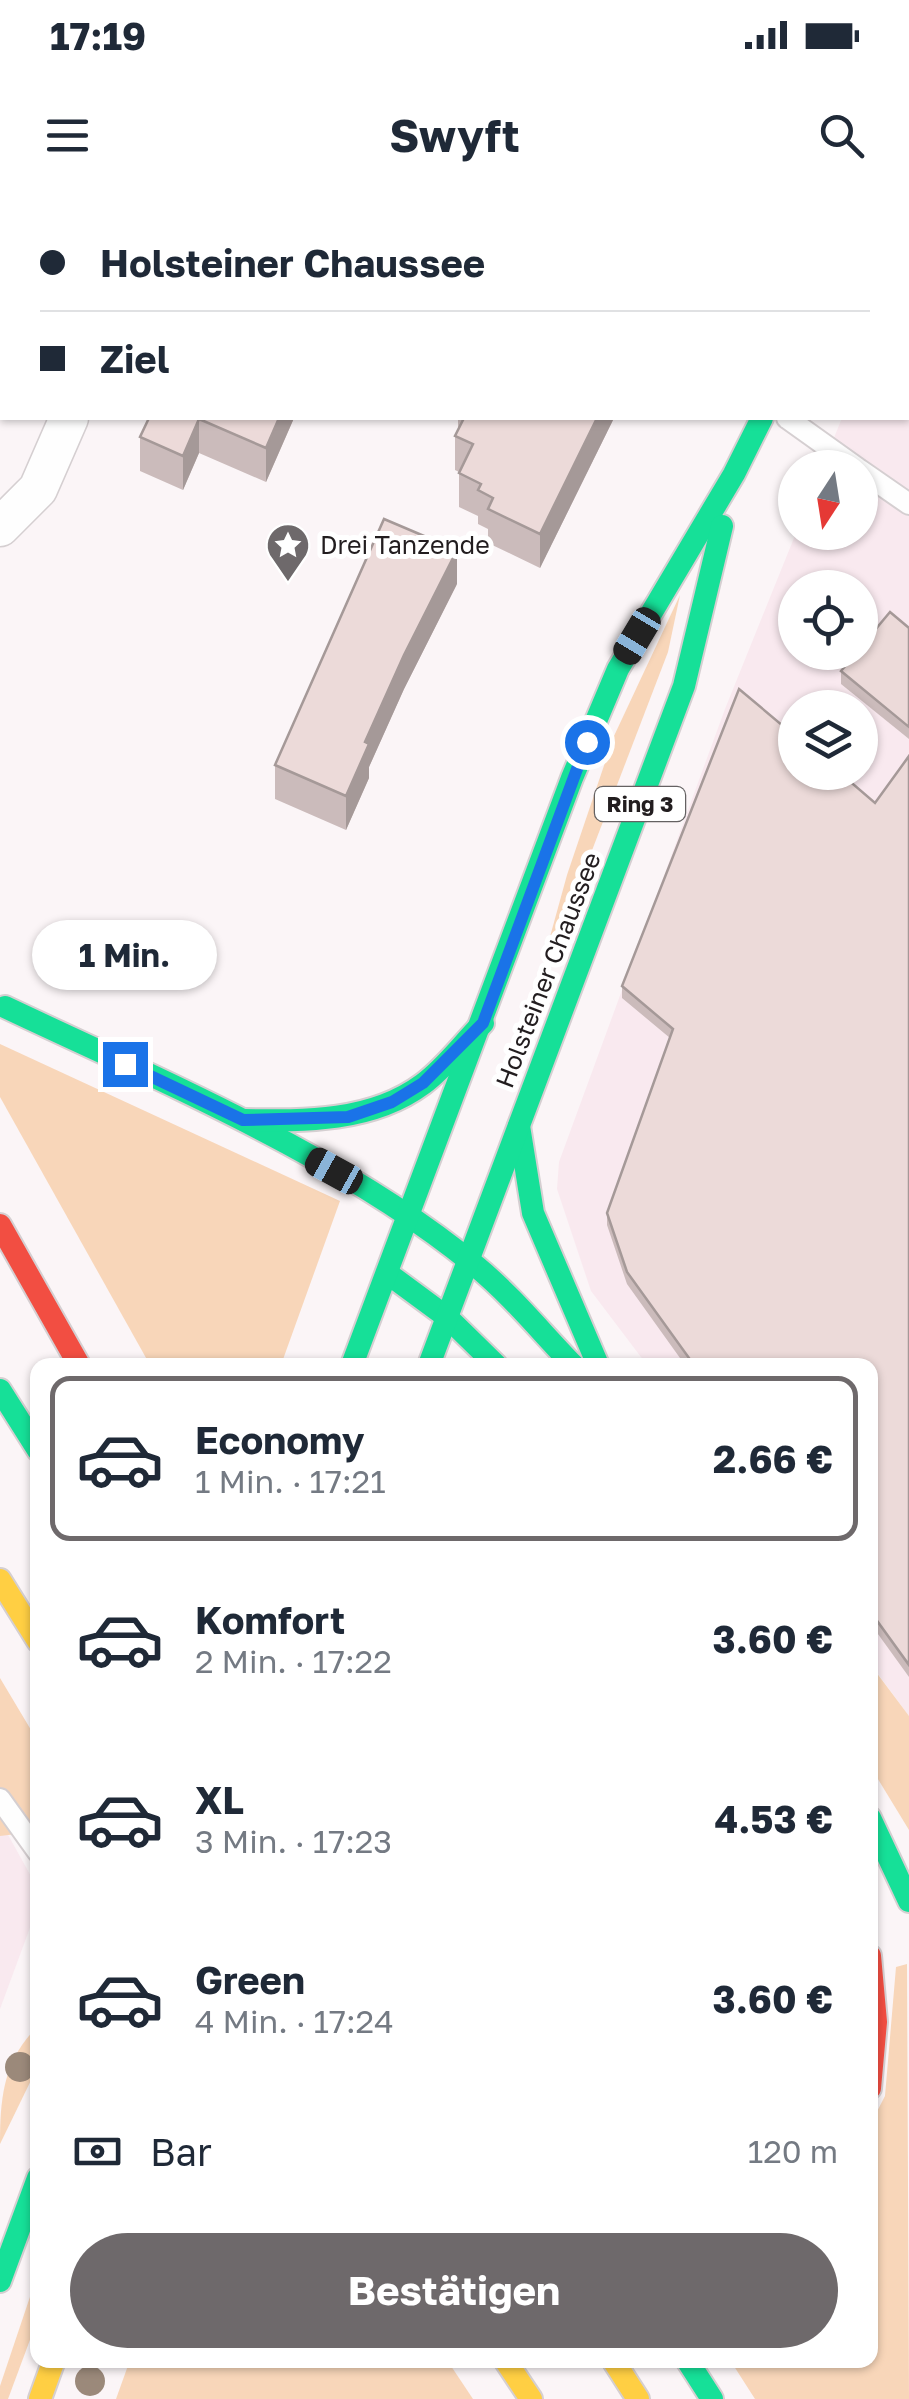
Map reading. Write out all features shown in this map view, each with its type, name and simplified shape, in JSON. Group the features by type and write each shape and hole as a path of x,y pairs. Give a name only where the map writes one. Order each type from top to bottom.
{"main road":[{"name":"Holsteiner Chaussee","path":"355,1358 572,778 618,669 734,474 761,420"},
{"name":"Holsteiner Chaussee","path":"432,1358 684,686 734,474"},
{"path":"5,1006 243,1120 364,1188 469,1260 566,1358"},
{"path":"243,1120 348,1117 392,1102 423,1083 483,1023"},
{"path":"519,1126 533,1213 595,1358"},
{"path":"0,1225 75,1358"},
{"path":"387,1273 448,1318 489,1358"},
{"path":"0,1390 30,1437"},
{"path":"0,1580 30,1628"},
{"path":"878,1835 909,1901"},
{"path":"0,2281 30,2200"},
{"path":"40,2399 51,2368"},
{"path":"511,2368 532,2399"},
{"path":"618,2368 638,2399"},
{"path":"692,2368 712,2399"}],"street":[{"path":"0,527 38,489 69,420"}],"lane":[{"path":"790,420 832,450"},
{"path":"878,483 909,504"},
{"path":"0,1799 30,1841"}],"shaded area":[{"path":"841,420 909,420 909,1716 878,1674 878,1358 642,1358 591,1291 557,1189 559,1162 725,709 778,578 778,670 878,670 878,570 781,570 789,550 878,550 878,450 829,450"},
{"path":"680,595 668,652 555,947 548,944 567,875 614,736"},
{"path":"0,1044 340,1201 284,1358 146,1358 0,1097"},
{"path":"878,1675 909,1716 909,1830 878,1779"},
{"path":"0,1678 30,1728 30,1832 0,1836"},
{"path":"7,1833 30,1874 30,1928 0,2009 0,1836"},
{"path":"907,1964 909,2399 755,2399 735,2368 878,2368 878,2110 885,2096 896,1967"},
{"path":"30,2035 30,2082 0,2144 6,2081"},
{"path":"30,2297 30,2340 8,2399 0,2399 0,2386"},
{"path":"127,2368 452,2368 473,2399 116,2399"}],"building":[{"path":"148,420 199,420 183,456 140,437"},
{"path":"201,420 278,420 266,448"},
{"path":"463,420 596,420 540,534 488,509 493,498 478,490 481,484 459,473 473,444 455,436"},
{"path":"384,519 457,550 404,655 346,796 275,765"},
{"path":"890,612 909,628 909,727 878,701 878,690 864,690 841,671 878,670 878,626"},
{"path":"739,689 778,722 778,790 860,790 875,803 909,756 909,1665 878,1622 878,1358 689,1358 627,1272 607,1213 673,1029 622,986"}],"traffic: fast":[{"path":"355,1358 572,778 618,669 734,474 761,420"},
{"path":"432,1358 684,686 722,526"},
{"path":"5,1007 250,1124 370,1191 477,1267 566,1358"},
{"path":"244,1120 337,1117 382,1106 423,1084 483,1023"},
{"path":"519,1126 533,1213 595,1358"},
{"path":"387,1273 448,1318 489,1358"},
{"path":"0,1390 30,1437"},
{"path":"878,1835 909,1901"},
{"path":"0,2281 30,2200"},
{"path":"692,2368 712,2399"}],"traffic: slow":[{"path":"0,1580 30,1628"},
{"path":"40,2399 51,2368"},
{"path":"510,2368 531,2399"},
{"path":"618,2368 638,2399"}],"traffic: jam":[{"path":"0,1225 75,1358"}],"place":[{"name":"Drei Tanzende","path":"288,583"}],"route":[{"path":"125,1064 243,1120 348,1117 392,1102 423,1083 483,1023 587,742"}]}
